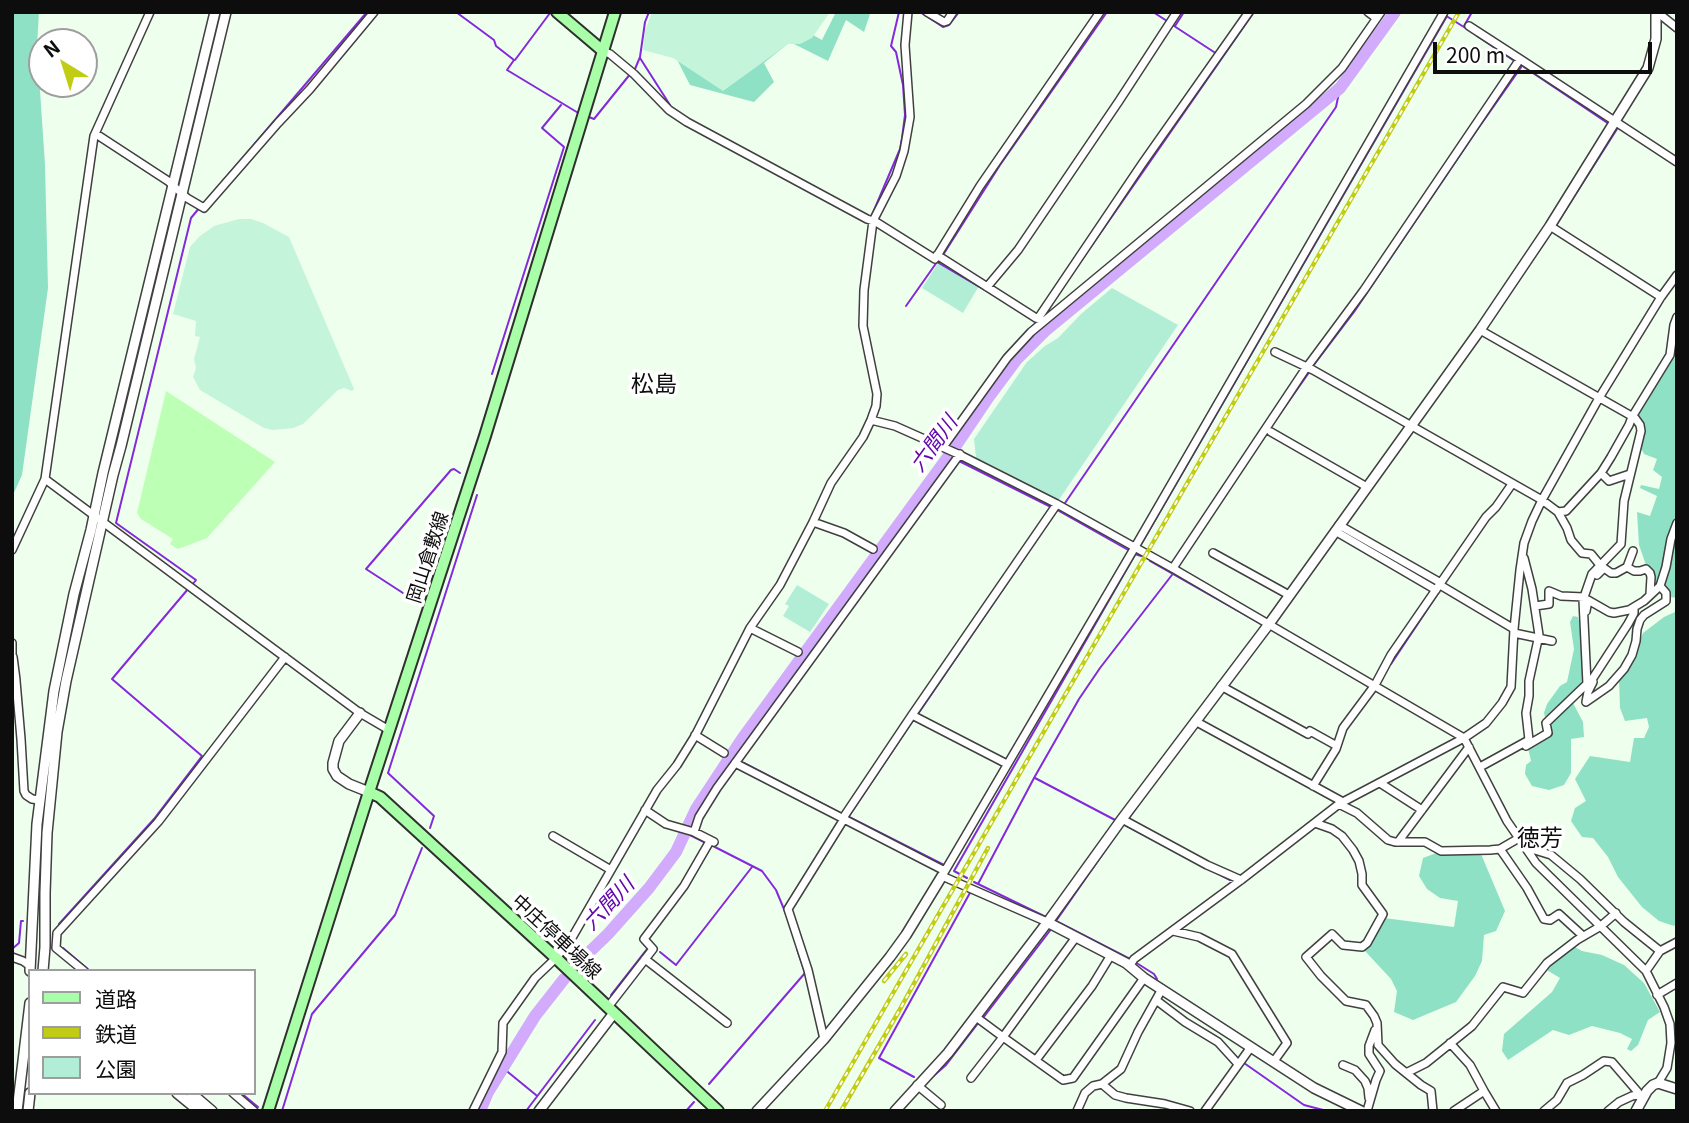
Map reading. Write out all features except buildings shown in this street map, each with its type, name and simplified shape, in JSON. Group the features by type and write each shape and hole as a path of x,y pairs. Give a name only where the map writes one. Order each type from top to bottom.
{"main road":[{"path":"557,12 603,51"},
{"name":"岡山倉敷線","path":"268,1111 485,436 615,12"},
{"name":"中庄停車場線","path":"369,792 380,797 718,1111"}],"street":[{"path":"12,550 45,479 87,178 96,134 150,12"},
{"path":"32,969 39,800 54,691 74,594 215,12"},
{"path":"42,969 47,832 57,732 71,657 226,12"},
{"path":"96,134 204,208 310,89 374,12"},
{"path":"473,1111 502,1052 503,1023 535,978 556,958 573,936 657,790 677,765 695,735 750,628 780,585 831,483 863,437 871,420 877,394 862,311 873,221 896,176 904,151 909,117 905,45 908,12"},
{"path":"927,12 944,22 947,22 953,12"},
{"path":"940,257 980,186 1100,12"},
{"path":"988,287 1018,250 1177,12"},
{"path":"944,448 1007,358 1040,321 1135,174 1249,12"},
{"path":"1040,321 1306,104 1342,68 1378,15 1368,12"},
{"path":"1656,12 1677,28"},
{"path":"895,1111 979,1019 1289,595 1340,530 1367,487 1414,428 1482,332 1553,228 1648,68 1656,39 1656,12"},
{"path":"757,1111 824,1039 898,946 1135,550 1443,15"},
{"path":"1469,26 1518,62 1614,125 1677,162"},
{"path":"603,51 633,72 669,110 876,222 935,258 940,257 1040,321"},
{"path":"1175,570 1518,62"},
{"path":"1553,228 1661,297"},
{"path":"1132,962 1341,803 1464,738 1486,723 1502,703 1511,687 1524,543 1532,521 1599,398 1676,276"},
{"path":"1558,512 1566,511 1601,473 1617,447 1670,355 1677,317"},
{"path":"1482,332 1632,417 1640,425 1641,431 1624,501 1621,544 1592,574 1584,597 1590,681 1586,702 1609,686 1624,669 1632,655 1640,620 1666,601 1666,593 1660,586"},
{"path":"1275,352 1542,500 1558,512 1572,541 1582,553 1591,554 1600,565"},
{"path":"871,420 895,426 944,448 1058,507 1175,570 1464,738 1507,821 1536,863 1646,971 1670,1024 1671,1043 1667,1068 1636,1111"},
{"path":"1271,432 1367,487"},
{"path":"693,832 699,817 737,761 957,457"},
{"path":"1601,473 1609,481 1630,474"},
{"path":"45,479 360,713 389,730"},
{"path":"1313,786 1337,746 1343,728 1375,685 1391,655 1486,517 1512,484"},
{"path":"824,1039 808,970 788,909 845,818 1058,507"},
{"path":"813,523 844,533 873,549"},
{"path":"1583,612 1587,610 1588,600 1614,613 1634,607 1660,586 1677,523"},
{"path":"1340,530 1514,631 1552,641"},
{"path":"1588,582 1604,568 1616,573 1627,567 1633,551"},
{"path":"1213,553 1289,595"},
{"path":"1481,768 1529,740 1526,713 1538,638 1532,589 1523,554"},
{"path":"1627,567 1634,571 1646,569 1650,573 1650,594"},
{"path":"1535,606 1549,604 1549,591 1562,596 1584,597"},
{"path":"1481,768 1548,733 1546,723 1590,681 1628,624 1634,607"},
{"path":"750,628 798,652"},
{"path":"12,643 24,791 32,799 39,800"},
{"path":"82,969 56,948 57,933 158,822 285,657"},
{"path":"1224,687 1308,734 1310,731 1337,746"},
{"path":"360,713 339,741 332,769 349,784 369,792"},
{"path":"914,716 1007,764"},
{"path":"1198,723 1341,803 1388,840 1425,842 1441,851 1500,849 1519,838"},
{"path":"695,735 724,753"},
{"path":"1398,842 1469,747"},
{"path":"737,761 945,870 972,889 1051,922 1111,955 1132,962 1144,978 1314,1088 1362,1111"},
{"path":"1380,783 1422,810"},
{"path":"539,1111 653,949 644,939 684,886 711,843 682,827 666,824 645,810"},
{"path":"1123,821 1241,880"},
{"path":"1315,824 1332,829 1342,836 1353,850 1359,861 1362,885 1383,914 1362,947 1343,945 1332,934 1306,957 1346,1001 1366,1005 1377,1023 1378,1045 1395,1064 1431,1091 1436,1109"},
{"path":"553,836 611,870"},
{"path":"1525,847 1551,855 1660,951"},
{"path":"1500,849 1527,888 1544,919 1550,920 1559,914 1583,936"},
{"path":"1406,1073 1426,1063 1472,1026 1503,987 1523,993 1547,963 1616,913"},
{"path":"1173,931 1199,937 1232,954 1287,1043 1274,1061"},
{"path":"971,1077 1076,937"},
{"path":"1646,971 1660,951 1677,942"},
{"path":"1036,1060 1092,986 1111,955"},
{"path":"12,957 23,961 32,969"},
{"path":"645,959 727,1023"},
{"path":"979,1019 1063,1080 1073,1078 1144,978"},
{"path":"1657,995 1677,983"},
{"path":"1077,1111 1085,1093 1121,1069 1162,989"},
{"path":"1156,1000 1218,1042 1240,1062"},
{"path":"17,1111 28,1020"},
{"path":"1367,1111 1380,1071 1369,1054 1377,1023"},
{"path":"1450,1043 1470,1065 1496,1111"},
{"path":"1205,1111 1251,1047"},
{"path":"1544,1111 1557,1100 1567,1083 1604,1060 1612,1062 1643,1098"},
{"path":"1343,1065 1354,1070 1365,1081 1370,1102"},
{"path":"1101,1083 1115,1095 1190,1111"},
{"path":"1658,1083 1677,1089"},
{"path":"918,1085 942,1105"},
{"path":"1454,1111 1484,1091"},
{"path":"179,1095 199,1111"},
{"path":"193,1095 212,1111"},
{"path":"235,1095 254,1111"},
{"path":"1608,1111 1632,1096 1643,1098"}],"green space":[{"path":"939,262 979,286 963,313 922,288"},
{"path":"1112,288 1178,325 1058,501 976,458 974,439 1027,362 1058,338"},
{"path":"797,585 829,604 810,632 783,616 789,606 785,604"}],"shaded area":[{"path":"12,12 39,12 38,28 28,28 28,98 40,98 48,288 22,475 12,497"},
{"path":"652,12 830,12 812,38 800,44 788,44 723,91 673,58 643,50 645,31"},
{"path":"836,12 869,12 864,32 846,20 828,61 790,42 764,63 774,82 754,102 690,85 666,38 793,24 822,40"},
{"path":"239,219 263,223 289,237 354,389 338,390 303,424 293,428 264,428 200,390 193,377 196,368 194,359 200,337 195,336 196,321 173,314 190,247 214,226"},
{"path":"1677,356 1677,598 1670,597 1655,581 1646,581 1646,565 1639,545 1637,512 1650,516 1657,496 1640,488 1641,485 1659,489 1662,477 1653,470 1657,459 1644,454 1641,448 1645,431 1637,414 1669,361"},
{"path":"1677,611 1677,923 1674,926 1659,921 1642,907 1618,877 1608,857 1593,838 1582,837 1571,821 1575,808 1586,801 1575,779 1590,756 1630,762 1634,738 1644,738 1649,727 1647,718 1625,721 1620,708 1619,679 1634,655 1643,633"},
{"path":"1573,616 1578,617 1580,626 1583,678 1580,687 1545,717 1547,704 1560,686 1567,682 1574,649 1570,622"},
{"path":"1573,703 1583,722 1584,737 1571,739 1571,773 1564,785 1549,790 1532,786 1525,774 1526,765 1531,761 1528,748 1551,736 1549,723"},
{"path":"1439,852 1481,854 1505,911 1496,931 1484,935 1482,961 1475,976 1456,1002 1413,1020 1394,1012 1397,991 1391,979 1365,951 1384,918 1454,927 1458,901 1440,898 1427,889 1419,876 1423,858"},
{"path":"1573,946 1624,965 1644,983 1660,1012 1648,1020 1638,1045 1631,1051 1627,1049 1632,1039 1592,1026 1569,1035 1553,1030 1508,1060 1502,1051 1504,1034 1552,992 1560,978 1545,969"}],"sand":[{"path":"166,391 275,462 207,538 178,549 170,544 173,539 141,519 137,513"}],"waterway":[{"path":"211,195 367,12"},
{"path":"456,12 494,40 496,46 514,60 507,70 580,114"},
{"path":"635,69 649,12"},
{"path":"872,215 900,149 902,138 905,115 903,85 896,52 891,46 899,12"},
{"path":"920,12 943,27 949,25 959,12"},
{"path":"943,255 1000,165 1107,12"},
{"path":"1153,12 1167,21"},
{"path":"1175,26 1184,12"},
{"path":"1081,261 1254,12"},
{"name":"六間川","path":"578,963 649,888 676,852 696,809 742,739 1017,359 1046,330 1340,88 1395,12"},
{"path":"1464,26 1472,12"},
{"path":"515,60 550,13"},
{"path":"1139,548 1447,16"},
{"path":"1448,17 1467,29"},
{"path":"1171,24 1217,54"},
{"path":"1477,36 1516,62"},
{"path":"640,58 670,105"},
{"path":"1313,366 1354,312 1522,66"},
{"path":"1524,67 1609,124"},
{"path":"589,117 594,119 631,73"},
{"path":"1065,503 1336,107 1340,88"},
{"path":"492,374 564,147 542,128 561,105"},
{"path":"1556,225 1617,129 1614,127"},
{"path":"192,585 196,580 116,523 191,218 200,207"},
{"path":"1489,324 1553,230"},
{"path":"906,306 937,262 995,296"},
{"path":"1261,441 1310,371"},
{"path":"959,461 1051,507"},
{"path":"423,606 366,569 451,470 460,473"},
{"path":"430,828 434,816 388,773 477,495"},
{"path":"918,714 1057,510"},
{"path":"1059,511 1130,551"},
{"path":"1342,531 1437,586"},
{"path":"967,878 954,871 1136,553"},
{"path":"1135,554 1141,556"},
{"path":"1150,561 1261,624"},
{"path":"978,884 1079,699 1175,571"},
{"path":"59,926 154,819 202,756 112,679 188,589"},
{"path":"1391,664 1439,592"},
{"path":"847,819 914,719"},
{"path":"740,761 844,815"},
{"path":"1035,778 1117,821"},
{"path":"1129,818 1144,797"},
{"path":"849,817 944,865"},
{"path":"1125,822 1056,921 1130,959"},
{"path":"1125,825 1230,880"},
{"path":"686,833 706,843"},
{"path":"711,845 762,871 776,890 786,914"},
{"path":"282,1111 312,1014 395,915 422,848"},
{"path":"660,952 676,965 752,867"},
{"path":"974,882 1046,917"},
{"path":"914,1077 879,1058 971,891"},
{"path":"12,949 19,943 23,921"},
{"path":"983,1018 1052,928"},
{"path":"63,948 88,969"},
{"path":"611,995 647,949"},
{"path":"709,1084 805,973 797,949"},
{"path":"1135,962 1154,974 1157,979"},
{"name":"六間川","path":"480,1111 488,1092 535,1016 564,979"},
{"path":"526,1111 595,1020"},
{"path":"930,1079 946,1065 979,1022"},
{"path":"1195,1024 1217,1037"},
{"path":"1244,1063 1304,1105 1327,1111"},
{"path":"503,1068 536,1095"},
{"path":"243,1095 258,1107"},
{"path":"686,1111 694,1102"}],"railway":[{"path":"825,1111 1459,12"},
{"path":"841,1111 988,848"},
{"path":"884,981 906,954"}],"district":[{"name":"松島","path":"654,383"},
{"name":"徳芳","path":"1540,837"}]}
